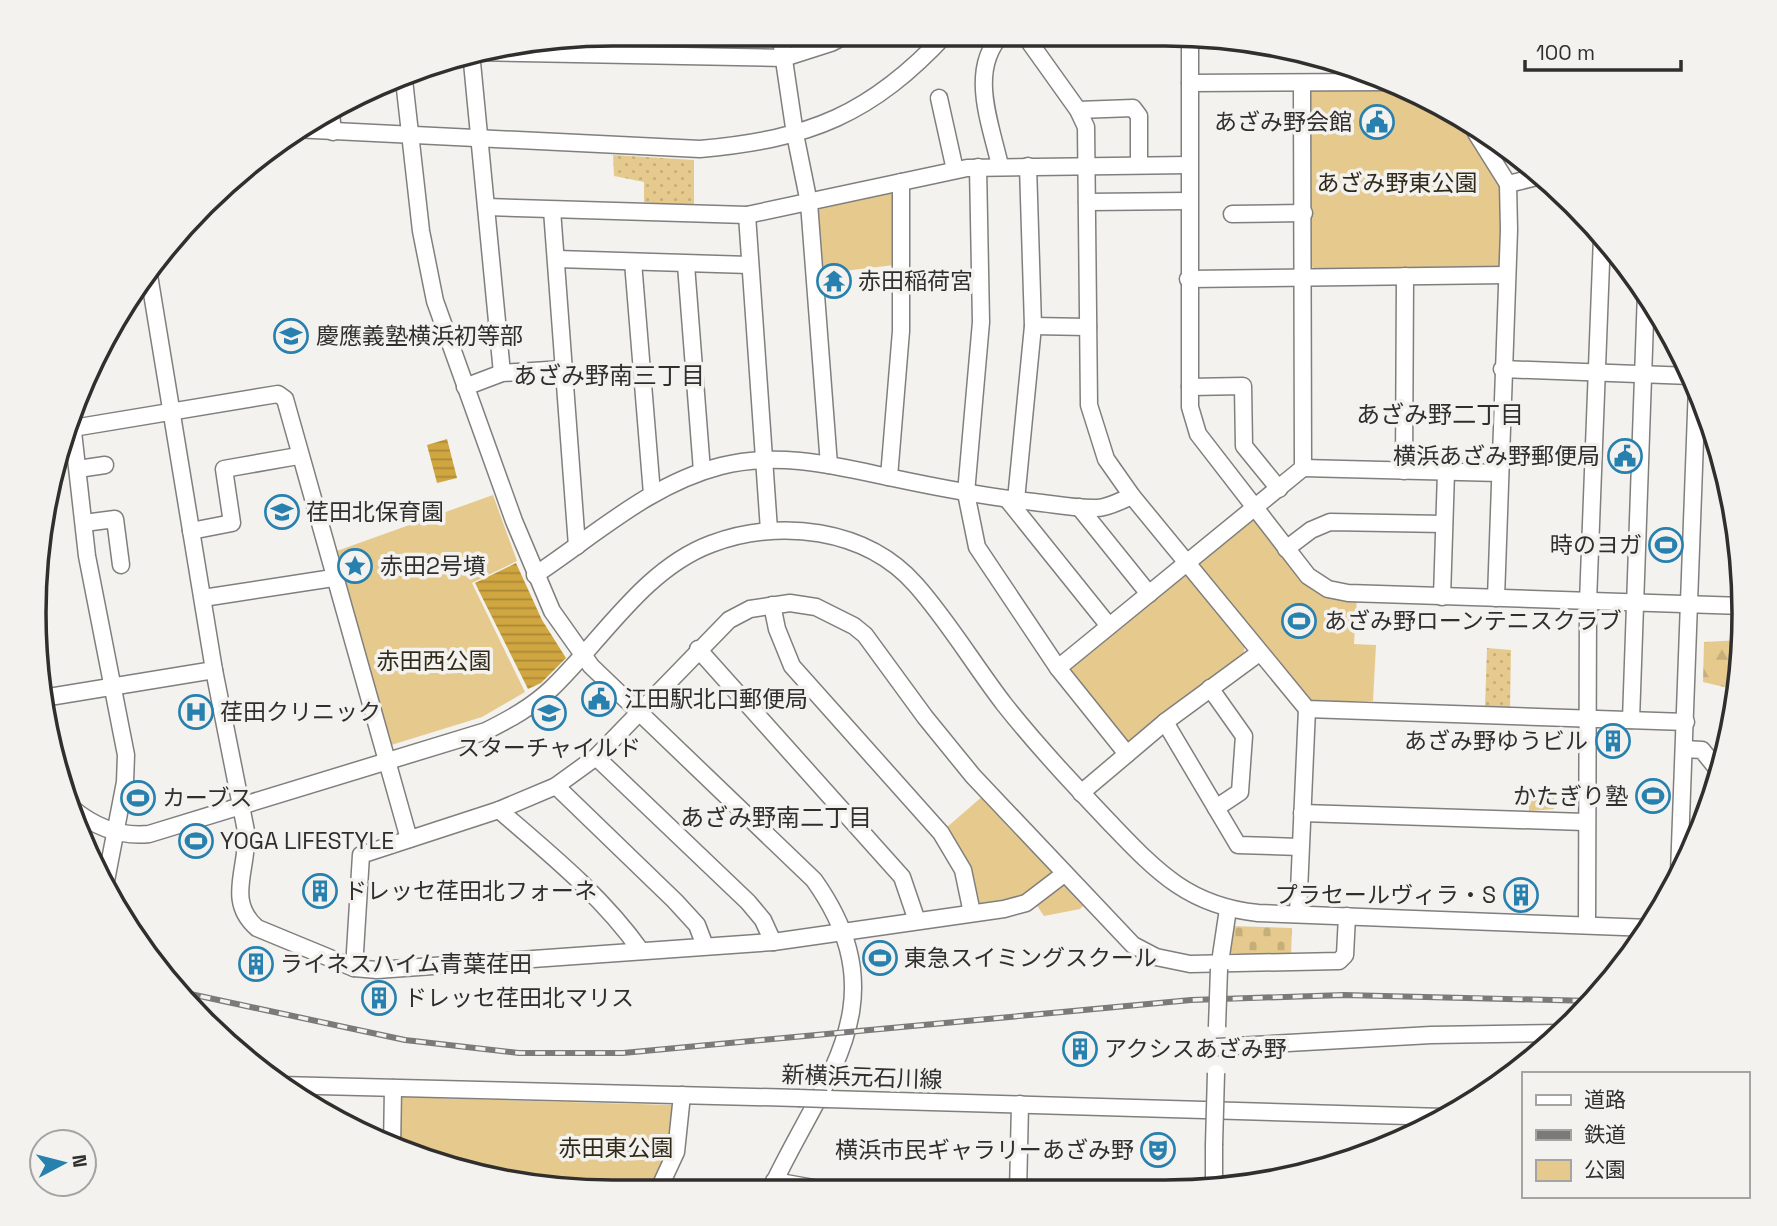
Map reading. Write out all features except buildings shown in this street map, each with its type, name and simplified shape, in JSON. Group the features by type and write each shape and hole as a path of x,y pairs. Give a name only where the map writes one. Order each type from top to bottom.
{"street":[{"path":"782,46 795,134 809,203 829,465"},
{"path":"536,50 587,55 784,58 822,46"},
{"path":"314,131 700,149 757,144 831,122 879,95 906,75 934,46"},
{"path":"994,46 986,65 982,87 1000,166"},
{"path":"1032,46 1078,110 1086,127 1088,327 1092,419 1106,459 1132,496 1307,709 1298,914"},
{"path":"586,47 587,55"},
{"path":"1189,47 1190,407 1198,434 1308,576 1328,589 1442,597 1731,606"},
{"path":"473,63 502,373"},
{"path":"1190,83 1364,83"},
{"path":"1302,84 1303,468"},
{"path":"405,86 427,268 435,301 534,575 552,611 582,655 637,713 814,880 830,903 843,931 853,980 848,1034 837,1063 775,1180"},
{"path":"939,98 955,170"},
{"path":"1078,110 1133,108 1139,116 1139,165"},
{"path":"332,120 333,132"},
{"path":"1483,144 1508,184 1496,598"},
{"path":"487,207 747,215 978,167 1189,165"},
{"path":"1028,166 1034,326 1012,500 1110,626"},
{"path":"978,167 981,322 966,493 978,552 1058,668 1127,754"},
{"path":"1508,184 1529,179"},
{"path":"890,477 901,331 901,182"},
{"path":"1087,202 1188,201"},
{"path":"552,210 577,546"},
{"path":"1232,215 1304,213"},
{"path":"747,215 769,530"},
{"path":"1587,924 1585,718 1601,252"},
{"path":"557,259 749,265"},
{"path":"633,262 652,494"},
{"path":"686,265 702,471"},
{"path":"1188,279 1506,275"},
{"path":"1404,471 1405,276"},
{"path":"151,285 214,670 247,846 240,905 244,917 257,928 354,968 377,970 773,942 1026,903 1064,874"},
{"path":"1631,720 1645,313"},
{"path":"1034,326 1088,327"},
{"path":"465,387 502,373 564,369"},
{"path":"1502,369 1679,376"},
{"path":"1190,387 1243,386 1244,446 1279,489"},
{"path":"79,423 170,414 278,394 285,399 333,578 409,839"},
{"path":"1680,848 1696,418"},
{"path":"73,439 87,556 126,755 125,782 108,870"},
{"path":"191,531 232,523 225,469 299,456"},
{"path":"534,575 652,494 702,471 765,459 829,465 966,493 1079,507 1099,509 1132,496"},
{"path":"78,469 105,465"},
{"path":"1058,668 1303,468 1500,473"},
{"path":"1442,597 1447,472"},
{"path":"1079,507 1149,594"},
{"path":"84,523 115,519 121,565"},
{"path":"1286,550 1311,530 1330,522 1444,524"},
{"path":"84,818 114,831 149,834 486,731 520,714 552,688 664,571 686,556 727,537 786,528 840,538 881,558 912,581 1021,725 1160,873 1187,893 1228,909 1637,927"},
{"path":"203,598 333,578"},
{"path":"772,605 777,629 792,666 941,832 962,870 972,913"},
{"path":"354,968 361,856 499,810 556,786 596,757 729,620 750,608 772,605 816,607 845,619 865,635 925,718 965,766 1120,934 1144,951 1171,962 1219,965 1339,961 1345,955 1347,916"},
{"path":"698,649 902,877 917,921"},
{"path":"1082,793 1165,722 1259,653"},
{"path":"52,697 214,670"},
{"path":"1210,688 1244,736 1240,792 1216,808"},
{"path":"1307,709 1686,722"},
{"path":"1165,722 1238,845 1300,847"},
{"path":"1684,749 1702,750 1711,762"},
{"path":"596,757 748,902 763,920 773,942"},
{"path":"556,786 676,901 697,925 705,946"},
{"path":"499,810 594,895 619,920 641,951"},
{"path":"1302,813 1586,822"},
{"path":"1214,1178 1219,965 1228,909"},
{"path":"1217,1047 1431,1035 1537,1041"},
{"name":"新横浜元石川線","path":"299,1086 1425,1116"},
{"path":"392,1135 393,1088"},
{"path":"663,1180 677,1152 682,1095"},
{"path":"1018,1180 1020,1104"}],"green space":[{"name":"あざみ野東公園","path":"1376,87 1415,104 1470,136 1501,182 1503,264 1497,269 1316,272 1311,265 1307,94 1311,88"},
{"path":"613,155 694,160 694,207 644,202 644,182 614,176"},
{"path":"894,188 894,265 819,274 813,209"},
{"name":"赤田西公園","path":"493,495 517,561 472,583 525,692 482,717 388,746 334,552"},
{"name":"あざみ野ローンテニスクラブ","path":"1256,517 1293,564 1357,598 1354,644 1376,645 1373,701 1309,701 1196,562 1249,518"},
{"path":"1180,574 1189,576 1245,646 1243,655 1133,743 1127,744 1070,675 1068,666"},
{"path":"1730,641 1727,688 1703,682 1704,642"},
{"path":"1487,648 1511,650 1510,708 1485,707"},
{"path":"1529,794 1554,797 1554,809 1529,811"},
{"path":"984,795 1056,873 1022,898 979,906 968,870 946,828"},
{"path":"1060,885 1067,885 1085,904 1080,909 1044,916 1036,904"},
{"path":"1231,926 1292,928 1291,956 1227,953"},
{"name":"赤田東公園","path":"401,1097 672,1105 671,1150 656,1180 539,1176 466,1161 401,1139"}],"shaded area":[{"path":"447,439 457,478 437,483 427,445"},
{"path":"516,563 542,620 566,658 541,683 528,689 475,583"}],"railway":[{"path":"193,995 405,1040 519,1053 623,1053 1191,1000 1344,995 1578,1001"}],"place":[{"name":"あざみ野会館","path":"1377,122"},
{"name":"赤田稲荷宮","path":"834,281"},
{"name":"慶應義塾横浜初等部","path":"291,336"},
{"name":"横浜あざみ野郵便局","path":"1625,456"},
{"name":"荏田北保育園","path":"282,512"},
{"name":"時のヨガ","path":"1666,545"},
{"name":"赤田2号墳","path":"355,566"},
{"name":"あざみ野ローンテニスクラブ","path":"1299,621"},
{"name":"江田駅北口郵便局","path":"599,699"},
{"name":"荏田クリニック","path":"196,712"},
{"name":"スターチャイルド","path":"549,713"},
{"name":"あざみ野ゆうビル","path":"1613,741"},
{"name":"かたぎり塾","path":"1653,796"},
{"name":"カーブス","path":"138,798"},
{"name":"YOGA LIFESTYLE","path":"196,841"},
{"name":"ドレッセ荏田北フォーネ","path":"320,891"},
{"name":"プラセールヴィラ・S","path":"1521,895"},
{"name":"東急スイミングスクール","path":"880,958"},
{"name":"ライネスハイム青葉荏田","path":"256,964"},
{"name":"ドレッセ荏田北マリス","path":"379,998"},
{"name":"アクシスあざみ野","path":"1080,1049"},
{"name":"横浜市民ギャラリーあざみ野","path":"1158,1150"}],"district":[{"name":"あざみ野南三丁目","path":"609,375"},
{"name":"あざみ野二丁目","path":"1440,414"},
{"name":"あざみ野南二丁目","path":"776,817"}]}
